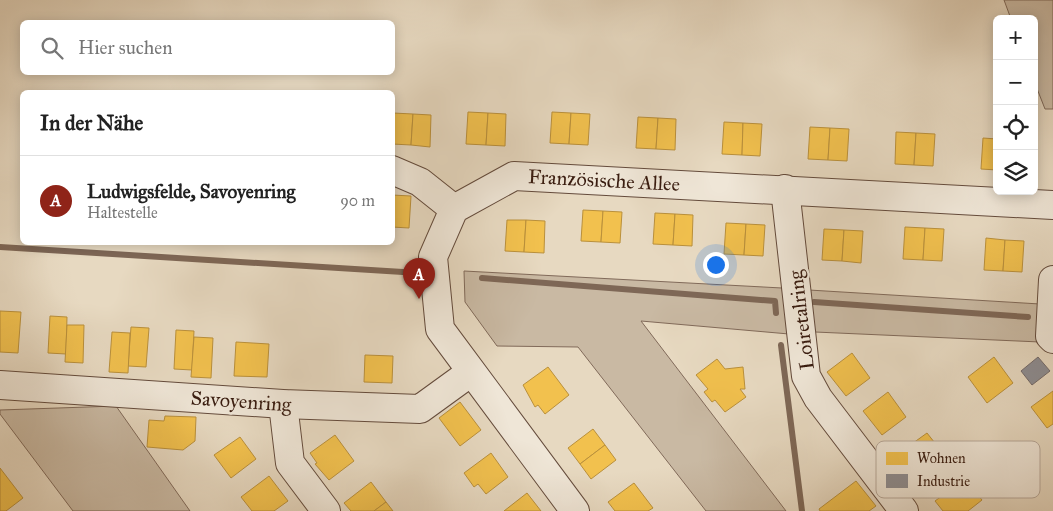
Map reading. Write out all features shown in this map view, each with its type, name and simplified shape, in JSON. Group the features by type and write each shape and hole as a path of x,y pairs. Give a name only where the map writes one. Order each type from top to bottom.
{"street":[{"path":"395,171 420,182 454,209 433,256 440,329 470,372 575,511"},
{"name":"Französische Allee","path":"454,209 514,176 1053,204"},
{"name":"Loiretalring","path":"785,189 806,376 818,398 876,474"},
{"path":"1053,280 1050,336 1053,339"},
{"name":"Savoyenring","path":"0,385 283,404 420,409 470,372"},
{"path":"283,404 290,464 326,511"},
{"name":"Loiretalring","path":"894,498 904,511"}],"shaded area":[{"path":"1004,0 1053,0 1053,109 1045,109 1038,91 1038,15 1010,15"},
{"path":"464,271 782,288 789,334 641,321 786,511 706,511 578,347 497,346 465,302"},
{"path":"809,290 1040,304 1040,342 815,332"},
{"path":"116,406 190,511 73,511 0,414 0,410"}],"building: Wohnen":[{"path":"468,112 488,113 486,145 466,144"},
{"path":"552,112 571,113 569,144 550,143"},
{"path":"395,113 413,114 411,145 395,144"},
{"path":"488,113 506,114 505,146 486,145"},
{"path":"571,113 590,114 588,145 569,144"},
{"path":"413,114 431,115 430,147 411,145"},
{"path":"638,117 658,118 656,149 636,148"},
{"path":"658,118 676,119 675,150 656,149"},
{"path":"724,122 743,123 742,155 722,154"},
{"path":"743,123 762,124 760,156 742,155"},
{"path":"810,127 830,128 828,160 808,159"},
{"path":"830,128 849,129 847,161 828,160"},
{"path":"896,132 916,133 914,165 895,164"},
{"path":"916,133 935,134 933,166 914,165"},
{"path":"983,138 993,139 993,170 981,169"},
{"path":"395,195 411,196 409,228 395,227"},
{"path":"583,210 603,211 601,242 581,241"},
{"path":"603,211 622,212 620,243 601,242"},
{"path":"655,213 675,214 673,245 653,244"},
{"path":"675,214 693,215 692,246 673,245"},
{"path":"507,220 526,220 524,252 505,251"},
{"path":"526,220 545,221 544,253 524,252"},
{"path":"726,223 746,224 744,255 724,254"},
{"path":"746,224 765,225 763,256 744,255"},
{"path":"905,227 925,228 923,260 903,259"},
{"path":"925,228 944,229 942,261 923,260"},
{"path":"824,229 844,230 842,261 822,260"},
{"path":"844,230 863,231 861,263 842,261"},
{"path":"986,238 1005,240 1003,271 984,270"},
{"path":"1005,240 1024,241 1022,272 1003,271"},
{"path":"0,311 21,312 18,353 0,352"},
{"path":"50,316 67,317 66,354 48,353"},
{"path":"67,325 84,325 83,363 65,362"},
{"path":"131,327 149,328 146,367 128,366"},
{"path":"176,330 194,331 192,370 174,369"},
{"path":"112,332 130,333 128,373 109,372"},
{"path":"194,337 213,338 211,378 191,377"},
{"path":"236,342 269,344 267,377 234,376"},
{"path":"852,353 870,378 846,396 827,372"},
{"path":"365,355 393,356 392,383 364,382"},
{"path":"994,357 1013,383 987,403 968,377"},
{"path":"717,359 725,369 743,367 745,389 740,389 746,397 725,412 715,400 712,402 704,392 708,389 696,375"},
{"path":"548,367 569,395 545,414 538,405 535,407 523,385"},
{"path":"1053,391 1053,424 1047,428 1031,407"},
{"path":"888,392 906,417 882,435 863,411"},
{"path":"460,402 481,430 460,446 439,418"},
{"path":"165,416 196,417 195,441 183,450 147,447 149,420 164,421"},
{"path":"593,429 605,445 580,464 568,448"},
{"path":"927,433 933,441 916,441"},
{"path":"335,435 354,461 329,480 315,464 317,463 310,453"},
{"path":"240,437 256,459 231,478 214,455"},
{"path":"605,445 616,460 591,479 580,464"},
{"path":"491,453 508,477 486,494 478,484 474,487 464,473"},
{"path":"0,468 23,498 6,511 0,511"},
{"path":"269,476 288,501 274,511 252,511 241,497"},
{"path":"856,481 876,506 869,511 820,511 819,509"},
{"path":"371,482 386,502 374,511 351,511 344,503"},
{"path":"634,483 653,508 648,511 615,511 608,502"},
{"path":"527,493 541,511 504,511"},
{"path":"939,498 980,498 982,500 968,511 943,511 935,501"},
{"path":"386,502 393,511 374,511"}],"building: Industrie":[{"path":"1038,357 1050,371 1032,385 1021,371"}],"waterway":[{"path":"0,247 403,272"},
{"path":"482,278 775,301 776,313"},
{"path":"814,302 1028,317"},
{"path":"781,345 802,511"}],"place":[{"name":"Ludwigsfelde, Savoyenring","path":"419,299"}]}
